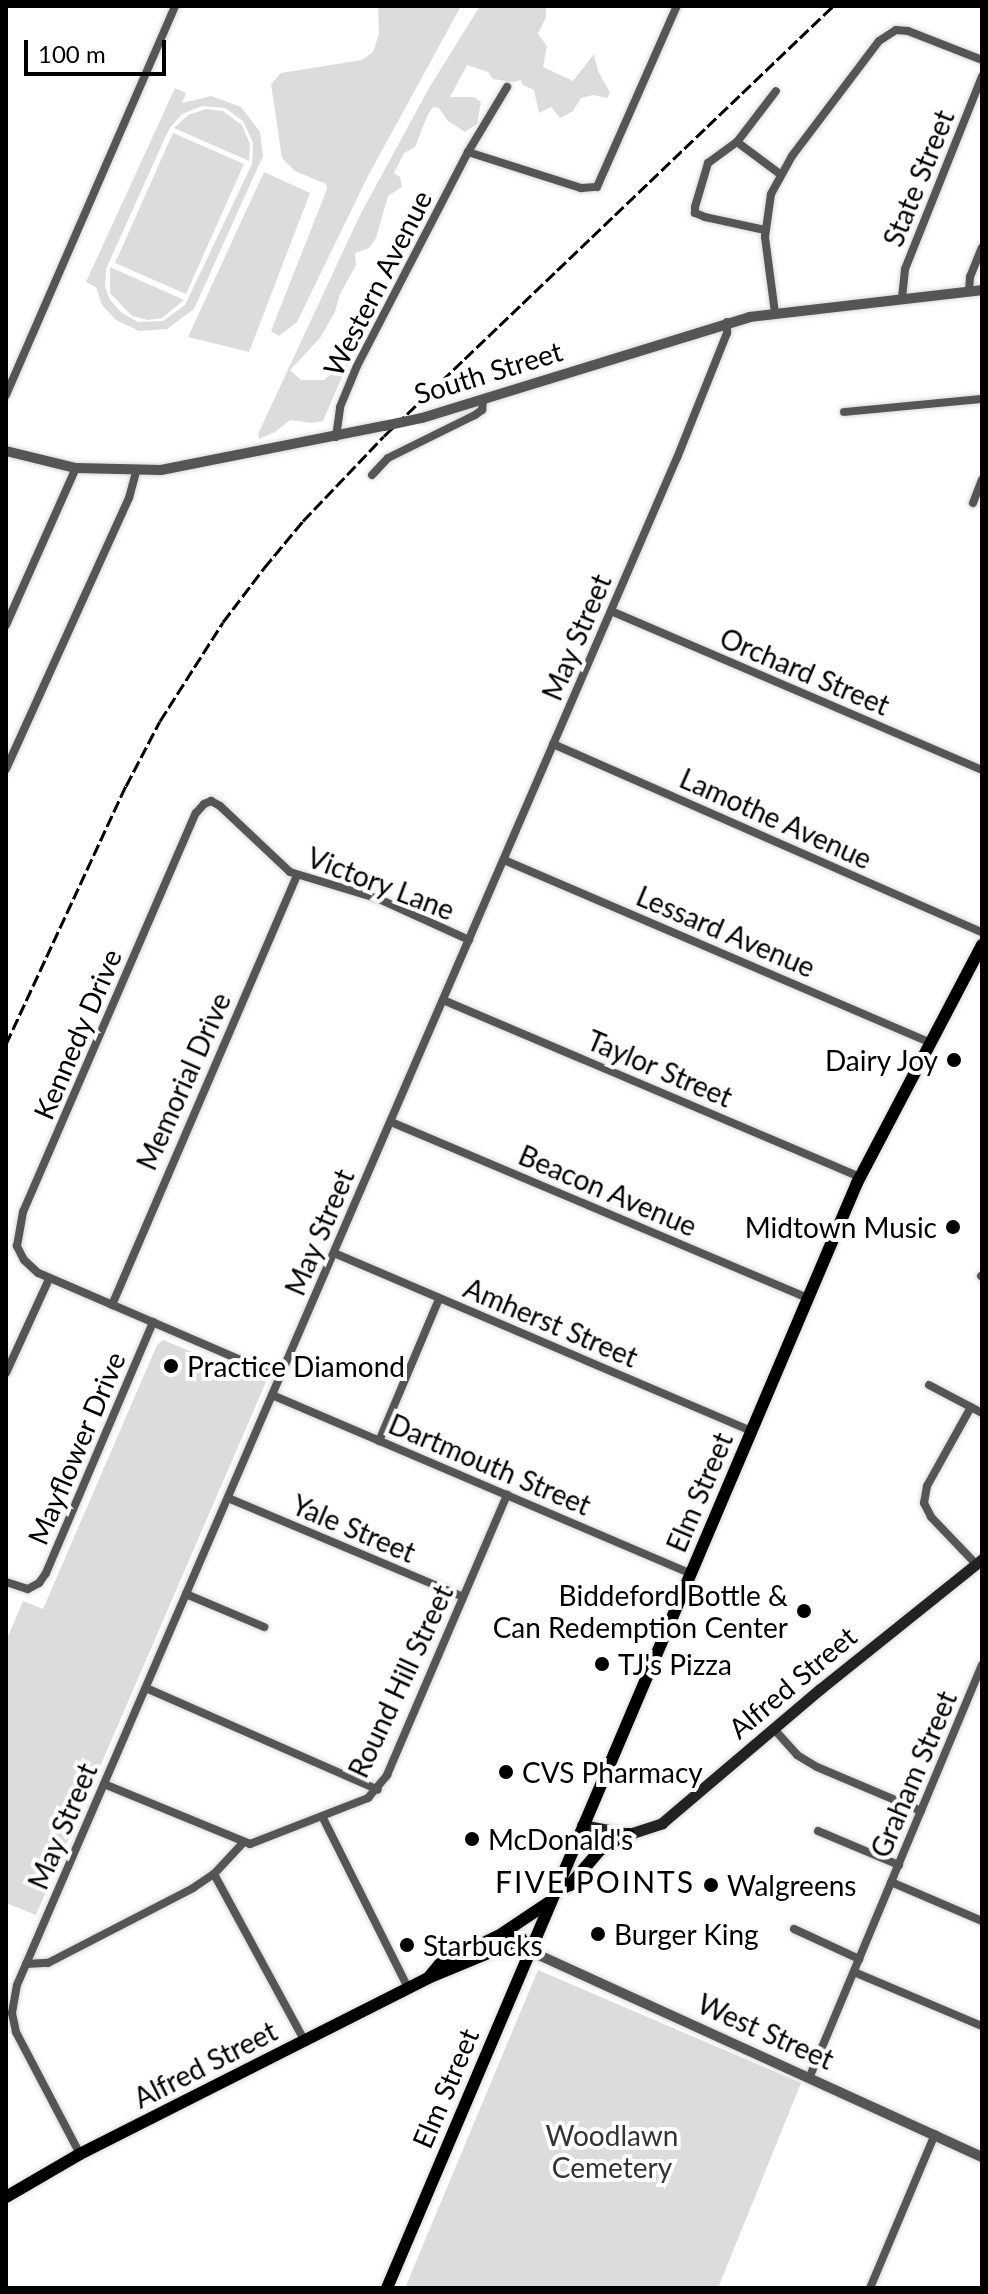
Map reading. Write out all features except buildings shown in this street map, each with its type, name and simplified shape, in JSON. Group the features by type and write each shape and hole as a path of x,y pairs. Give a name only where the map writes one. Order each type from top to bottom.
{"main road":[{"name":"Elm Street","path":"387,2288 860,1177 982,945"},
{"name":"Alfred Street","path":"428,1978 440,1964 498,1936 570,1885 595,1854 629,1834 653,1828 675,1814 773,1728 979,1562"},
{"path":"582,1825 629,1834"},
{"path":"498,1936 520,1937 530,1951"},
{"name":"Alfred Street","path":"6,2197 80,2154 428,1978 493,1951 530,1951"}],"street":[{"path":"6,395 175,6"},
{"path":"468,152 581,188 600,185 677,6"},
{"path":"775,313 765,230 771,194 780,174 888,34 902,30 915,32 982,60"},
{"name":"State Street","path":"902,298 905,269 982,76"},
{"name":"Western Avenue","path":"336,437 340,407 357,366 468,152 507,87"},
{"path":"765,230 695,213 708,163 737,142 776,91"},
{"path":"737,142 780,174"},
{"path":"969,291 970,277 982,247"},
{"name":"South Street","path":"6,451 76,468 136,472 249,456 422,418 483,401 727,322 775,313 982,290"},
{"name":"May Street","path":"80,2154 13,2023 14,1993 677,458 727,333 727,322"},
{"path":"844,412 982,399"},
{"path":"372,475 388,458 475,415 482,410 483,401"},
{"path":"6,625 76,468"},
{"path":"6,769 129,498 136,472"},
{"path":"973,503 982,480"},
{"name":"Orchard Street","path":"611,611 982,770"},
{"name":"Lamothe Avenue","path":"553,744 982,932"},
{"name":"Victory Lane","path":"208,802 220,806 280,865 297,875 379,899 469,940"},
{"name":"Kennedy Drive","path":"47,1284 20,1255 17,1236 20,1221 196,813 208,802"},
{"name":"Lessard Avenue","path":"504,860 931,1043"},
{"name":"Memorial Drive","path":"112,1305 297,875"},
{"name":"Taylor Street","path":"443,1000 860,1177"},
{"name":"Beacon Avenue","path":"391,1122 808,1298"},
{"name":"Amherst Street","path":"334,1253 752,1431"},
{"path":"6,1373 47,1284 112,1305 280,1377"},
{"path":"379,1441 439,1299"},
{"name":"Mayflower Drive","path":"6,1582 24,1589 33,1588 46,1573 153,1322"},
{"path":"929,1385 982,1413"},
{"name":"Dartmouth Street","path":"272,1395 690,1573"},
{"path":"971,1407 923,1498 931,1517 979,1562"},
{"name":"Round Hill Street","path":"243,1843 258,1842 323,1818 368,1798 378,1790 507,1495"},
{"name":"Yale Street","path":"228,1498 463,1597"},
{"path":"186,1594 264,1627"},
{"name":"Graham Street","path":"810,2076 981,1670"},
{"path":"146,1688 378,1790"},
{"path":"773,1728 797,1755 817,1767 921,1811"},
{"path":"26,1964 48,1963 214,1874 243,1843 104,1784"},
{"path":"323,1818 408,1988"},
{"path":"818,1831 899,1865"},
{"path":"214,1874 304,2040"},
{"path":"891,1882 982,1921"},
{"path":"794,1929 859,1959"},
{"name":"West Street","path":"530,1951 982,2157"},
{"path":"854,1972 982,2026"},
{"path":"870,2288 935,2134"}],"green space":[{"path":"378,6 461,6 368,176 297,322 279,336 271,331 327,189 326,184 295,171 282,158 271,84 281,73 362,60 373,52 379,34"},
{"path":"480,6 546,6 546,17 538,34 547,46 543,67 573,81 594,54 598,71 610,93 607,98 593,95 581,98 573,111 560,118 551,107 539,113 534,90 523,85 521,80 493,79 488,72 467,65 450,97 474,97 481,102 477,124 465,132 448,121 439,108 433,107 415,147 404,153 394,173 400,177 402,187 388,196 376,238 369,248 355,253 356,265 340,294 335,312 320,338 290,370 301,380 324,380 336,370 349,347 355,347 323,421 290,420 259,439 258,434 360,215 429,88"},
{"path":"175,88 186,93 182,103 211,96 241,107 260,132 263,156 194,309 167,329 139,331 116,320 102,305 96,287 86,282","holes":["202,106 225,108 243,121 253,143 252,164 185,305 163,321 138,322 122,313 110,300 105,287 106,269 169,129 182,114"]},
{"path":"206,109 223,111 242,125 250,144 249,161 174,128 188,115"},
{"path":"173,133 244,164 186,294 115,263"},
{"path":"264,172 310,193 249,352 188,337"},
{"path":"110,267 184,300 162,318 148,320 132,316 110,293"},
{"path":"163,1340 266,1382 36,1915 6,1903 6,1641 23,1601 43,1609 157,1345"},
{"name":"Woodlawn Cemetery","path":"538,1970 801,2083 718,2288 405,2288"}],"railway":[{"path":"6,1044 126,786 160,721 223,622 264,568 303,521 384,436 833,6"}],"place":[{"name":"Dairy Joy","path":"954,1060"},
{"name":"Midtown Music","path":"953,1227"},
{"name":"Practice Diamond","path":"171,1366"},
{"name":"Biddeford Bottle & Can Redemption Center","path":"804,1611"},
{"name":"TJ's Pizza","path":"602,1664"},
{"name":"CVS Pharmacy","path":"506,1772"},
{"name":"McDonald's","path":"472,1839"},
{"name":"Walgreens","path":"711,1885"},
{"name":"Burger King","path":"598,1934"},
{"name":"Starbucks","path":"407,1945"}],"district":[{"name":"FIVE POINTS","path":"595,1881"}]}
